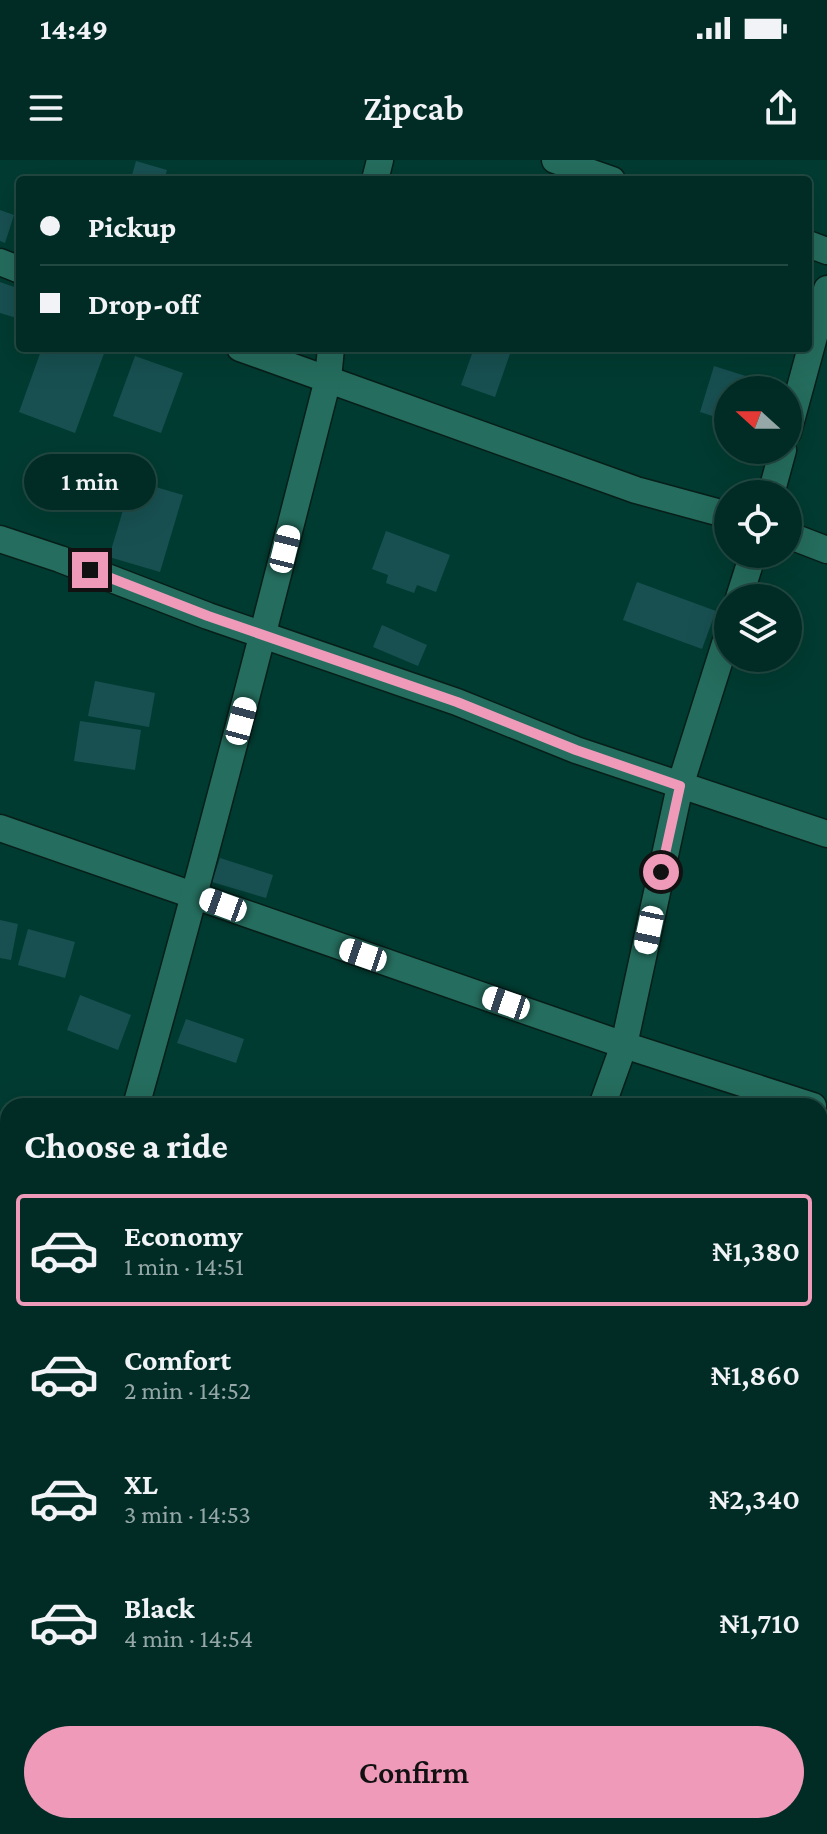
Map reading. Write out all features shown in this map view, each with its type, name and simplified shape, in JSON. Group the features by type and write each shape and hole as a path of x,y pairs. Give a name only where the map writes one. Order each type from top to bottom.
{"street":[{"path":"555,160 601,176"},
{"path":"812,344 827,289"},
{"path":"251,352 636,490 714,511"},
{"path":"138,1098 263,635 328,379 331,352"},
{"path":"802,381 810,352"},
{"path":"0,539 457,702 576,750 827,834"},
{"path":"802,540 827,550"},
{"path":"605,1098 624,1045 680,786 716,672"},
{"path":"0,828 624,1045 788,1098"}],"building":[{"path":"136,161 167,170 165,176 132,175"},
{"path":"0,210 14,215 5,243 0,241"},
{"path":"0,282 16,288 16,318 0,313"},
{"path":"41,352 105,352 75,433 19,412"},
{"path":"473,352 511,352 495,397 461,385"},
{"path":"135,356 183,373 161,433 113,416"},
{"path":"714,366 746,376 714,376 714,416 700,412"},
{"path":"132,480 183,495 160,572 109,557"},
{"path":"386,531 450,555 436,592 417,585 414,593 386,583 388,575 372,569"},
{"path":"637,582 714,610 702,649 623,620"},
{"path":"382,625 427,645 418,666 373,647"},
{"path":"95,681 155,693 149,727 88,716"},
{"path":"80,721 141,730 135,770 74,761"},
{"path":"220,858 273,875 266,898 212,882"},
{"path":"0,920 18,924 11,960 0,958"},
{"path":"28,929 75,942 65,978 18,965"},
{"path":"80,995 131,1015 118,1050 67,1030"},
{"path":"186,1019 244,1039 236,1063 177,1043"}],"route":[{"path":"90,570 208,616 457,702 576,750 680,786 661,872"}]}
